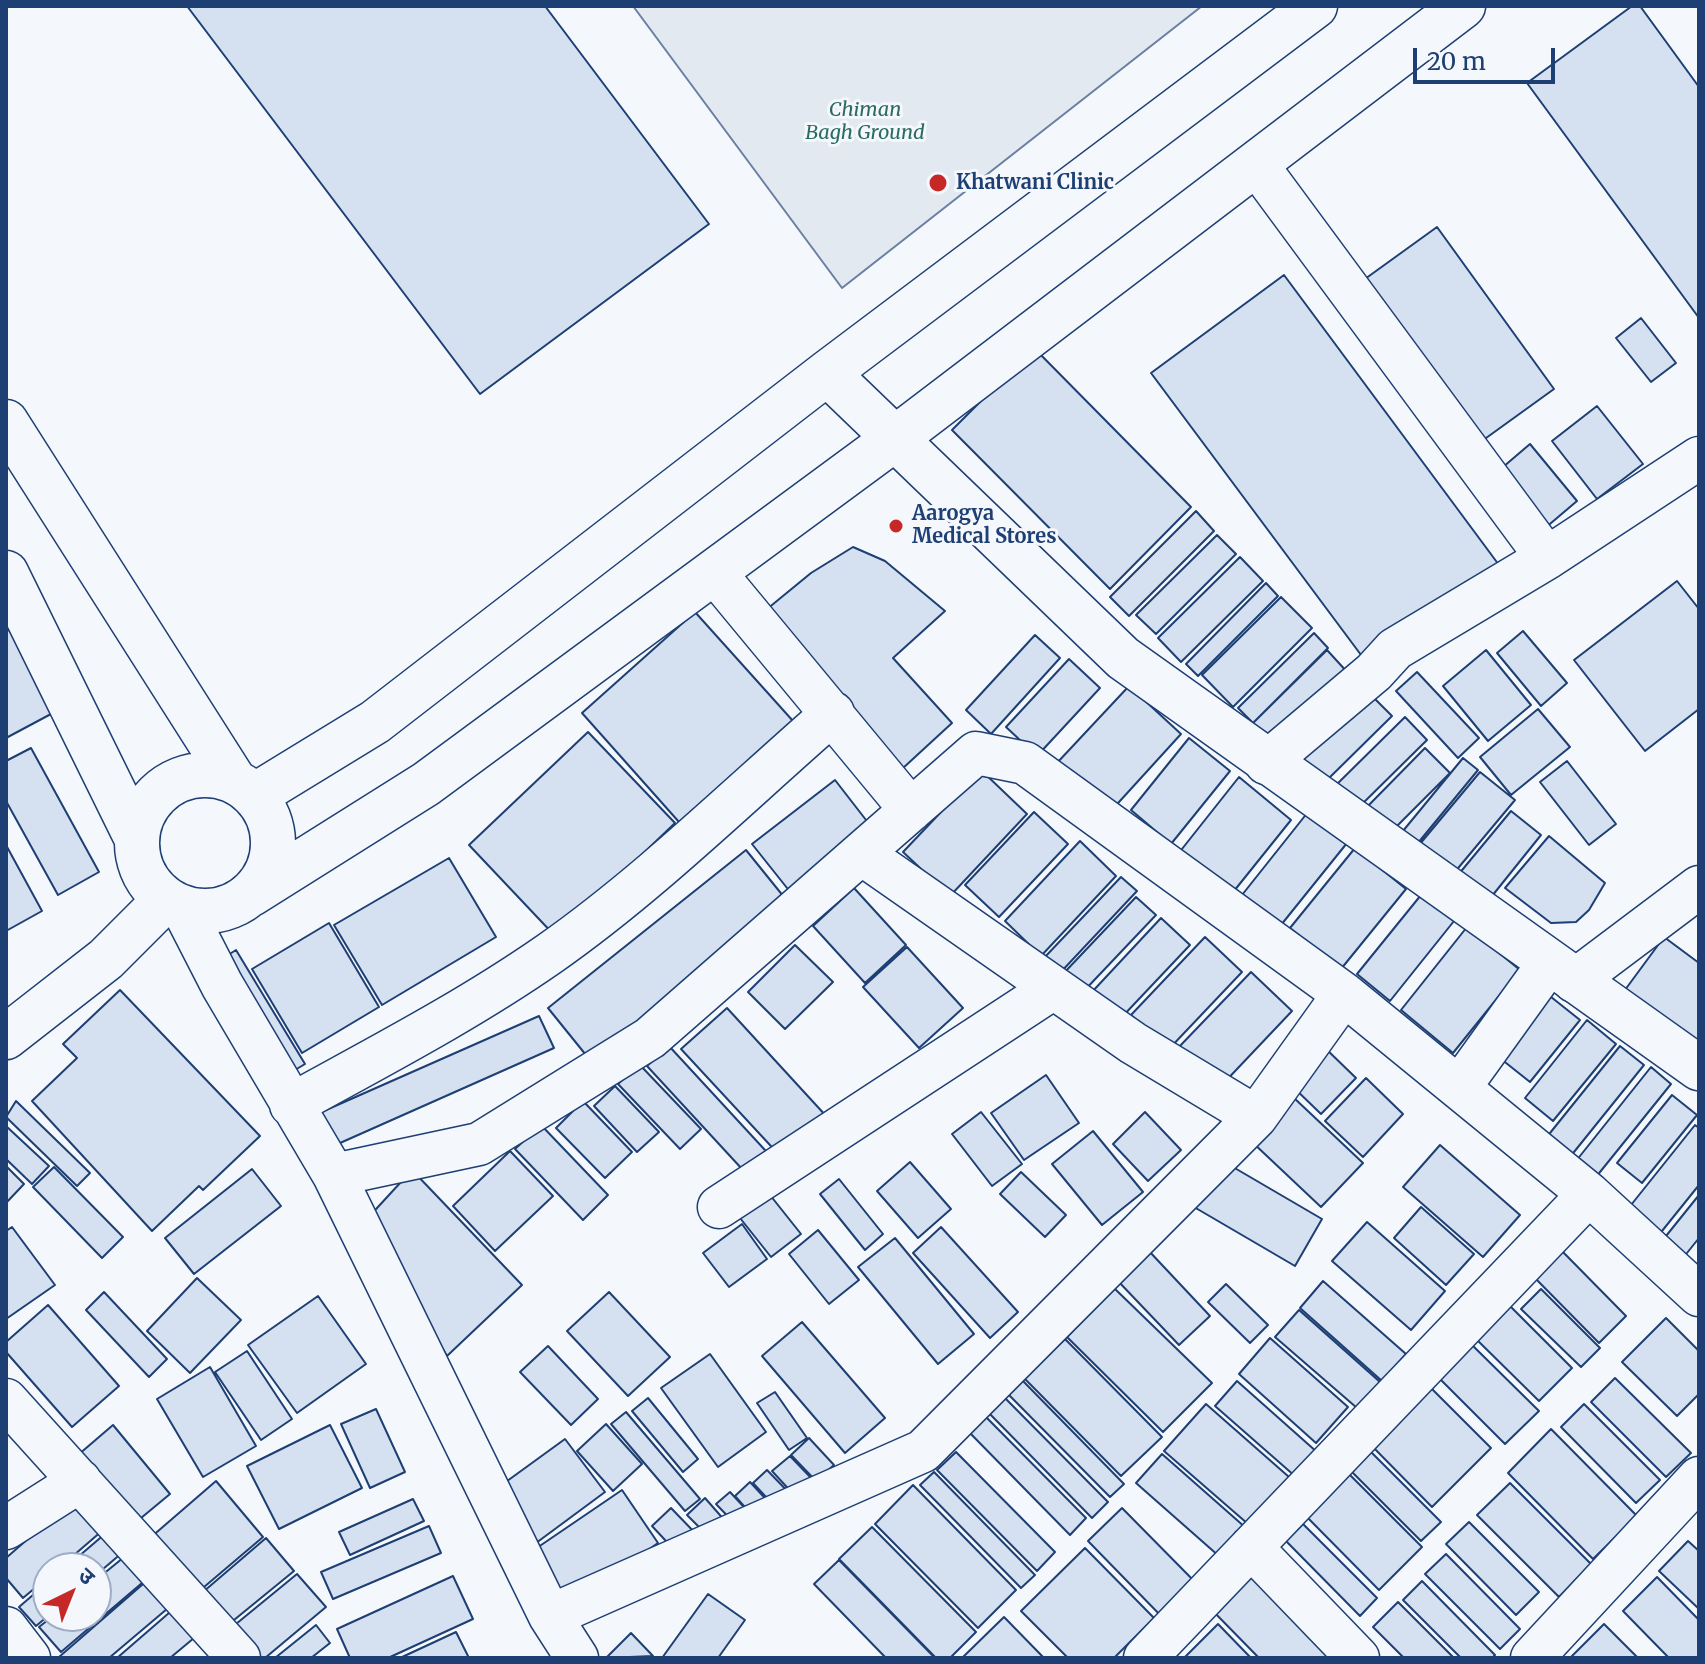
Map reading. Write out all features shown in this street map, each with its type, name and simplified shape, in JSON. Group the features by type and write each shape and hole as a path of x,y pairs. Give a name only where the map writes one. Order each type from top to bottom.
{"main road":[{"path":"244,789 375,722 827,373 1315,6"},
{"path":"12,598 137,839 143,873 174,903 218,910 251,894 426,784 893,440 1463,6"},
{"path":"827,373 893,440 1123,658 1266,763 1699,1068"},
{"path":"6,422 244,789 267,814 273,834 272,856 264,877 251,894"},
{"path":"137,839 141,817 153,798 170,784 191,776 214,775 244,789"},
{"path":"6,1037 174,903"}],"street":[{"path":"1257,165 1547,558"},
{"path":"1266,763 1374,672 1395,649 1547,558 1699,458"},
{"path":"714,572 911,810"},
{"path":"291,1105 484,998 551,952 605,910 833,713"},
{"path":"334,1175 479,1144 650,1038 976,753 1025,763 1344,994 1589,1194 1699,1295"},
{"path":"862,854 1052,989 1256,1117"},
{"path":"1459,1088 1561,972 1699,887"},
{"path":"174,903 334,1175 550,1616 577,1658"},
{"path":"719,1207 1052,989"},
{"path":"550,1616 923,1451 1256,1117 1344,994"},
{"path":"1145,1658 1589,1194"},
{"path":"6,1400 239,1658"},
{"path":"1532,1658 1699,1478"},
{"path":"6,1528 80,1481"},
{"path":"1251,1547 1358,1658"},
{"path":"6,1628 29,1658"}],"green space":[{"name":"Chiman Bagh Ground","path":"633,6 1202,6 842,288"}],"building":[{"path":"187,6 545,6 709,224 480,394"},
{"path":"1632,6 1640,6 1699,87 1699,318 1527,83"},
{"path":"1437,227 1554,389 1475,446 1358,284"},
{"path":"1284,275 1499,565 1367,663 1151,373"},
{"path":"1641,318 1676,363 1651,382 1616,338"},
{"path":"1034,348 1191,507 1110,589 952,430"},
{"path":"1597,406 1643,464 1597,499 1552,441"},
{"path":"1530,444 1577,501 1544,529 1496,473"},
{"path":"1196,511 1214,531 1129,616 1110,597"},
{"path":"1217,535 1236,554 1156,634 1136,615"},
{"path":"853,547 885,561 945,611 893,658 952,723 902,769 761,614 811,573"},
{"path":"1240,557 1263,581 1181,662 1158,638"},
{"path":"1677,581 1699,609 1699,709 1645,751 1574,660"},
{"path":"1266,583 1278,596 1198,676 1186,664"},
{"path":"1281,597 1312,628 1233,707 1202,675"},
{"path":"695,612 793,721 679,822 582,713"},
{"path":"12,629 51,714 6,738 6,631"},
{"path":"1523,631 1567,683 1541,706 1497,653"},
{"path":"1314,633 1328,648 1253,723 1238,708"},
{"path":"1035,635 1060,658 991,734 966,710"},
{"path":"1327,650 1348,673 1273,748 1251,725"},
{"path":"1486,650 1531,705 1488,741 1443,686"},
{"path":"1069,659 1100,688 1037,756 1006,727"},
{"path":"1417,672 1479,738 1458,758 1396,691"},
{"path":"1129,686 1181,734 1109,813 1056,764"},
{"path":"1362,686 1392,716 1322,785 1293,756"},
{"path":"1538,709 1570,747 1511,795 1480,757"},
{"path":"1405,717 1427,740 1351,815 1329,792"},
{"path":"588,732 675,823 556,937 469,845"},
{"path":"1189,738 1230,771 1171,844 1131,810"},
{"path":"31,748 99,872 58,895 6,801 6,761"},
{"path":"1425,748 1450,773 1388,835 1363,811"},
{"path":"1463,758 1478,770 1413,849 1398,837"},
{"path":"1567,761 1616,824 1589,845 1540,782"},
{"path":"981,770 1027,814 950,896 903,852"},
{"path":"1480,772 1515,800 1449,879 1414,851"},
{"path":"1239,777 1291,820 1230,896 1178,854"},
{"path":"835,780 873,829 791,893 752,844"},
{"path":"1511,811 1541,835 1488,901 1458,875"},
{"path":"1034,812 1068,844 999,917 965,885"},
{"path":"1308,812 1347,843 1281,925 1242,895"},
{"path":"1549,836 1605,883 1589,910 1576,922 1551,923 1505,888"},
{"path":"1080,841 1116,876 1041,956 1005,921"},
{"path":"6,845 42,911 6,931"},
{"path":"1355,848 1406,889 1341,969 1290,928"},
{"path":"746,850 788,902 590,1060 548,1008"},
{"path":"449,858 496,937 382,1005 334,925"},
{"path":"1121,877 1137,891 1059,974 1043,959"},
{"path":"854,888 906,945 865,983 813,926"},
{"path":"1421,895 1454,921 1390,1001 1357,974"},
{"path":"1136,897 1156,915 1082,993 1062,975"},
{"path":"1161,918 1190,945 1121,1018 1092,992"},
{"path":"329,923 379,1007 302,1053 252,969"},
{"path":"1467,927 1520,970 1453,1053 1401,1010"},
{"path":"1205,937 1242,972 1168,1050 1131,1015"},
{"path":"1664,937 1699,963 1699,1052 1622,994"},
{"path":"795,945 833,982 785,1029 748,992"},
{"path":"907,947 963,1008 919,1048 863,987"},
{"path":"236,950 305,1064 285,1076 217,962"},
{"path":"1251,972 1292,1011 1220,1087 1178,1048"},
{"path":"1541,989 1580,1020 1530,1082 1491,1051"},
{"path":"120,990 260,1136 203,1190 199,1186 152,1231 32,1101 77,1058 63,1044"},
{"path":"727,1008 827,1117 782,1158 681,1049"},
{"path":"539,1016 554,1048 331,1147 317,1114"},
{"path":"1587,1020 1616,1044 1553,1121 1525,1098"},
{"path":"669,1046 776,1162 754,1182 647,1066"},
{"path":"1620,1046 1644,1065 1570,1157 1546,1138"},
{"path":"1324,1047 1356,1078 1321,1114 1290,1084"},
{"path":"639,1064 701,1129 680,1149 618,1084"},
{"path":"1651,1067 1671,1084 1596,1177 1576,1161"},
{"path":"1046,1075 1079,1123 1024,1160 991,1113"},
{"path":"1366,1078 1403,1114 1363,1157 1325,1121"},
{"path":"615,1086 659,1132 637,1152 594,1106"},
{"path":"1672,1095 1697,1115 1642,1183 1617,1163"},
{"path":"1293,1097 1363,1163 1321,1207 1251,1141"},
{"path":"16,1101 90,1173 77,1186 6,1117"},
{"path":"583,1101 632,1152 605,1178 556,1128"},
{"path":"981,1112 1022,1164 992,1186 952,1134"},
{"path":"1145,1112 1181,1150 1148,1181 1113,1144"},
{"path":"541,1125 608,1195 583,1220 515,1149"},
{"path":"1695,1125 1699,1128 1699,1185 1658,1236 1627,1210"},
{"path":"6,1126 49,1166 32,1184 6,1159"},
{"path":"1093,1131 1143,1192 1102,1225 1052,1164"},
{"path":"1440,1145 1520,1215 1483,1257 1403,1187"},
{"path":"510,1151 553,1196 495,1251 453,1206"},
{"path":"1221,1160 1322,1219 1295,1266 1194,1207"},
{"path":"910,1162 951,1209 918,1238 877,1191"},
{"path":"6,1166 24,1184 6,1203"},
{"path":"54,1167 123,1237 102,1258 33,1187"},
{"path":"252,1169 281,1206 194,1274 165,1238"},
{"path":"412,1170 522,1285 447,1356 366,1220"},
{"path":"1021,1172 1066,1215 1045,1237 1000,1194"},
{"path":"839,1179 883,1234 865,1250 820,1194"},
{"path":"770,1195 801,1234 771,1257 740,1218"},
{"path":"1699,1195 1699,1238 1683,1258 1662,1241"},
{"path":"1421,1207 1474,1254 1446,1285 1394,1238"},
{"path":"1367,1222 1445,1291 1411,1330 1332,1261"},
{"path":"742,1224 767,1259 729,1287 703,1253"},
{"path":"12,1227 55,1285 6,1319 6,1231"},
{"path":"941,1227 1018,1312 990,1338 913,1253"},
{"path":"818,1230 859,1280 829,1304 789,1254"},
{"path":"895,1238 974,1334 938,1364 858,1267"},
{"path":"1559,1248 1626,1316 1599,1343 1532,1275"},
{"path":"1148,1250 1210,1316 1179,1345 1117,1280"},
{"path":"197,1278 241,1320 190,1373 147,1331"},
{"path":"1323,1281 1406,1354 1382,1381 1300,1308"},
{"path":"1226,1284 1268,1325 1250,1343 1208,1302"},
{"path":"1114,1288 1212,1383 1163,1432 1067,1337"},
{"path":"1541,1289 1600,1348 1581,1367 1521,1309"},
{"path":"104,1292 167,1359 149,1377 86,1310"},
{"path":"609,1292 670,1357 628,1396 567,1331"},
{"path":"318,1296 366,1364 297,1413 248,1345"},
{"path":"1506,1302 1572,1368 1539,1401 1473,1336"},
{"path":"48,1305 119,1386 72,1427 6,1352 6,1342"},
{"path":"1299,1310 1380,1382 1357,1408 1275,1337"},
{"path":"1666,1318 1699,1351 1699,1394 1677,1416 1622,1362"},
{"path":"802,1322 885,1418 845,1453 762,1356"},
{"path":"1270,1338 1348,1407 1316,1443 1239,1374"},
{"path":"1065,1339 1162,1437 1121,1476 1024,1378"},
{"path":"1471,1344 1539,1411 1505,1444 1438,1377"},
{"path":"548,1346 598,1399 571,1425 520,1372"},
{"path":"247,1351 292,1419 261,1440 215,1372"},
{"path":"710,1354 766,1432 718,1467 661,1388"},
{"path":"210,1367 256,1446 203,1477 157,1399"},
{"path":"1615,1378 1691,1453 1666,1477 1591,1402"},
{"path":"1022,1380 1124,1484 1110,1497 1008,1394"},
{"path":"1237,1381 1318,1453 1296,1477 1215,1406"},
{"path":"1426,1383 1491,1448 1432,1507 1367,1441"},
{"path":"775,1392 807,1438 789,1450 757,1403"},
{"path":"1000,1393 1108,1502 1092,1518 984,1408"},
{"path":"648,1398 698,1459 683,1472 632,1411"},
{"path":"1206,1404 1289,1477 1248,1524 1164,1451"},
{"path":"1584,1404 1660,1480 1636,1503 1561,1427"},
{"path":"376,1409 405,1472 370,1488 341,1424"},
{"path":"626,1412 700,1499 685,1511 611,1424"},
{"path":"982,1413 1086,1518 1070,1535 966,1429"},
{"path":"606,1424 642,1464 613,1491 577,1451"},
{"path":"113,1425 170,1494 135,1523 78,1455"},
{"path":"330,1425 362,1488 279,1529 247,1466"},
{"path":"1551,1429 1637,1516 1593,1559 1508,1473"},
{"path":"809,1438 834,1465 816,1481 791,1455"},
{"path":"565,1439 605,1492 532,1546 492,1492"},
{"path":"1362,1443 1441,1522 1421,1541 1343,1463"},
{"path":"956,1452 1055,1552 1037,1571 937,1470"},
{"path":"1162,1454 1246,1528 1220,1557 1136,1483"},
{"path":"790,1456 813,1480 795,1496 772,1471"},
{"path":"767,1470 795,1499 780,1512 753,1483"},
{"path":"1345,1470 1422,1547 1379,1590 1302,1512"},
{"path":"934,1472 1035,1575 1021,1588 920,1485"},
{"path":"216,1481 263,1537 197,1593 150,1538"},
{"path":"750,1482 775,1509 759,1523 735,1496"},
{"path":"1510,1483 1591,1564 1559,1597 1477,1515"},
{"path":"913,1485 1016,1590 978,1628 875,1524"},
{"path":"622,1490 658,1543 562,1609 525,1556"},
{"path":"730,1492 754,1518 741,1530 716,1504"},
{"path":"75,1498 103,1530 78,1552 32,1552 32,1590 23,1598 6,1578 6,1558"},
{"path":"705,1498 733,1530 713,1541 687,1515"},
{"path":"413,1499 424,1521 350,1555 339,1532"},
{"path":"671,1508 698,1536 679,1555 652,1526"},
{"path":"1122,1508 1199,1586 1165,1620 1088,1541"},
{"path":"1469,1522 1539,1592 1516,1615 1446,1544"},
{"path":"1303,1524 1377,1598 1360,1616 1286,1541"},
{"path":"429,1526 441,1553 333,1599 321,1572"},
{"path":"872,1527 976,1632 950,1658 936,1658 839,1559"},
{"path":"106,1533 123,1552 112,1561 112,1552 84,1552"},
{"path":"266,1538 294,1571 223,1629 196,1598"},
{"path":"1688,1541 1699,1551 1699,1609 1659,1571"},
{"path":"1085,1548 1154,1618 1114,1658 1068,1658 1021,1611"},
{"path":"129,1553 149,1577 112,1609 112,1567"},
{"path":"1446,1554 1520,1629 1500,1649 1425,1574"},
{"path":"839,1560 935,1658 886,1658 814,1584"},
{"path":"1254,1564 1336,1647 1325,1658 1259,1658 1210,1608"},
{"path":"297,1574 326,1607 265,1658 246,1658 225,1633"},
{"path":"453,1576 473,1619 388,1658 350,1658 337,1629"},
{"path":"1657,1577 1699,1620 1699,1658 1669,1658 1623,1611"},
{"path":"150,1578 174,1603 109,1658 59,1657 88,1632 112,1632 112,1611"},
{"path":"1422,1581 1495,1655 1492,1658 1461,1658 1403,1600"},
{"path":"708,1594 745,1620 718,1658 662,1658"},
{"path":"32,1596 32,1622 19,1607"},
{"path":"1398,1602 1454,1658 1404,1658 1373,1627"},
{"path":"177,1606 200,1633 170,1658 117,1658"},
{"path":"1004,1617 1044,1658 962,1658"},
{"path":"1218,1624 1251,1658 1184,1658"},
{"path":"1604,1624 1638,1658 1570,1658"},
{"path":"316,1625 330,1643 311,1658 275,1658"},
{"path":"43,1632 84,1632 61,1652"},
{"path":"456,1632 469,1658 400,1658"},
{"path":"631,1633 653,1656 606,1658"}],"place":[{"name":"Khatwani Clinic","path":"938,183"},
{"name":"Aarogya Medical Stores","path":"896,526"}]}
